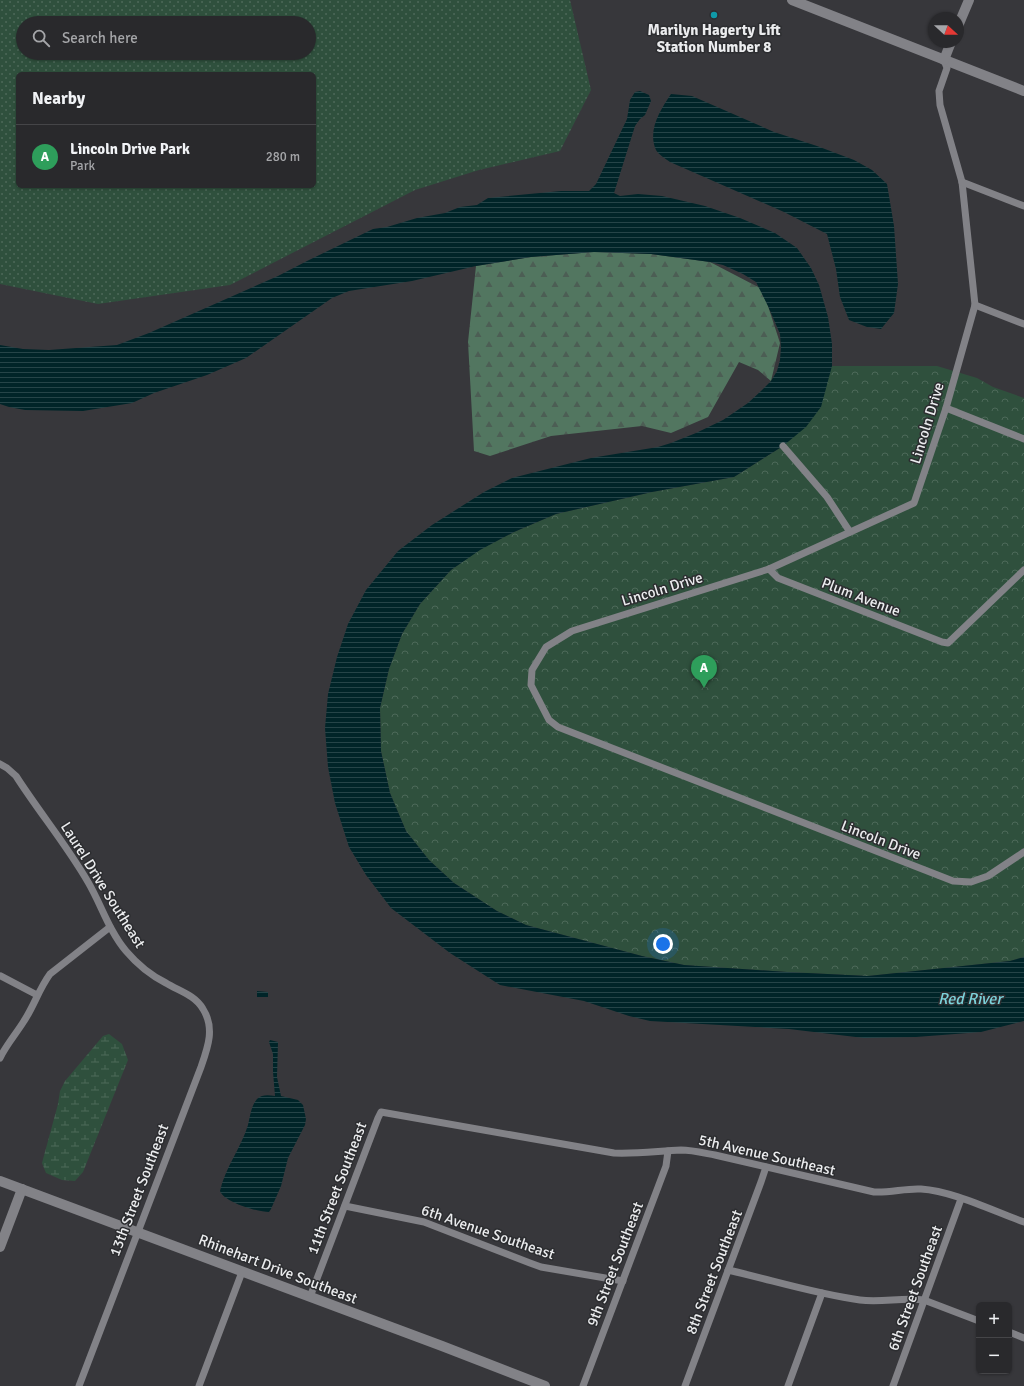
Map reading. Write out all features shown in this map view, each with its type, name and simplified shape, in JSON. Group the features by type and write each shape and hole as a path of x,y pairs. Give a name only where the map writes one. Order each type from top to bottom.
{"street":[{"path":"792,0 1024,91"},
{"path":"964,12 969,0"},
{"path":"944,60 949,48"},
{"name":"Lincoln Drive","path":"944,60 947,68 939,91 940,105 962,182 975,305 946,408 914,503 769,569 572,631 546,647 532,670 531,685 549,720 558,727 952,881 971,882 988,876 1024,852"},
{"path":"962,182 1024,206"},
{"path":"975,305 1024,324"},
{"path":"946,408 1024,438"},
{"path":"783,446 827,497 850,532"},
{"name":"Plum Avenue","path":"769,569 778,578 942,642 948,643 1024,570"},
{"name":"Laurel Drive Southeast","path":"0,764 16,776 67,847 88,883 110,927 124,949 142,967 166,984 187,993 199,1003"},
{"path":"0,1058 8,1043 25,1020 44,982 50,974 110,927"},
{"path":"2,976 38,995"},
{"name":"13th Street Southeast","path":"79,1386 209,1042 209,1023 199,1003"},
{"name":"5th Avenue Southeast","path":"382,1112 614,1153 693,1151 874,1192 887,1193 919,1189 942,1192 1024,1222"},
{"name":"11th Street Southeast","path":"310,1297 382,1112"},
{"name":"9th Street Southeast","path":"583,1386 666,1166 668,1151"},
{"name":"8th Street Southeast","path":"685,1386 766,1167"},
{"name":"Rhinehart Drive Southeast","path":"0,1181 545,1386"},
{"path":"0,1248 22,1189"},
{"name":"6th Street Southeast","path":"893,1386 961,1199"},
{"name":"6th Avenue Southeast","path":"345,1206 424,1222 541,1267 623,1281"},
{"path":"728,1270 842,1297 872,1301 924,1300 976,1320"},
{"path":"198,1386 242,1272"},
{"path":"788,1386 822,1293"},
{"path":"1012,1333 1024,1338"}],"green space":[{"path":"0,0 570,0 591,90 560,151 479,170 415,190 230,285 98,304 0,284"},
{"path":"594,252 651,254 710,262 760,288 768,306 780,343 771,381 758,370 739,362 708,417 671,433 642,426 551,436 490,456 474,451 468,342 476,266 531,257"},
{"path":"832,366 937,366 977,378 993,387 1024,398 1024,957 1010,961 868,976 684,965 642,956 526,925 497,911 454,883 429,860 406,831 390,793 381,751 380,708 389,669 402,634 420,604 451,570 479,550 514,532 556,514 652,492 734,477 783,446"},
{"path":"109,1034 122,1044 128,1060 83,1172 75,1181 62,1180 46,1173 42,1163 58,1104 60,1091 65,1081 103,1036"}],"water":[{"name":"Red River","path":"640,91 649,95 651,101 645,115 635,126 614,193 620,196 638,194 662,196 705,206 740,218 775,233 797,248 811,268 819,285 828,317 832,344 832,366 821,407 806,427 783,446 734,477 652,492 556,514 514,532 480,550 451,570 420,604 402,634 389,669 380,708 381,751 390,793 406,831 429,860 454,883 497,911 526,925 642,956 684,965 787,972 868,976 1010,961 1024,957 1024,1021 981,1032 916,1037 864,1038 789,1029 650,1021 629,1016 584,1001 500,985 450,953 391,908 366,875 349,847 335,803 328,767 325,728 328,694 337,657 348,624 366,590 398,551 432,525 484,492 512,478 591,458 658,447 671,443 723,420 748,403 771,381 777,371 781,347 780,334 756,282 743,274 723,265 710,262 651,254 594,252 531,257 476,266 412,281 349,291 332,298 246,358 207,375 154,393 132,403 83,411 25,410 0,404 0,345 23,349 49,350 117,345 149,333 278,276 373,229 445,213 460,207 477,205 488,198 561,191 589,191 596,184 627,119 630,100 635,92"},
{"path":"671,94 692,96 774,132 854,160 872,170 887,184 894,226 898,284 894,313 881,329 867,327 849,320 840,297 836,269 827,234 784,212 670,162 657,152 653,135 654,127 659,113"},
{"path":"257,991 268,992 268,997 257,997"},
{"path":"270,1040 278,1042 277,1077 281,1096 298,1100 303,1105 306,1119 305,1125 288,1158 281,1186 271,1209 269,1212 264,1212 242,1206 228,1199 220,1191 222,1183 245,1133 255,1102 259,1097 268,1095 275,1096 273,1054 269,1042"}],"place":[{"name":"Marilyn Hagerty Lift Station Number 8","path":"714,15"},
{"name":"Lincoln Drive Park","path":"704,688"}]}
